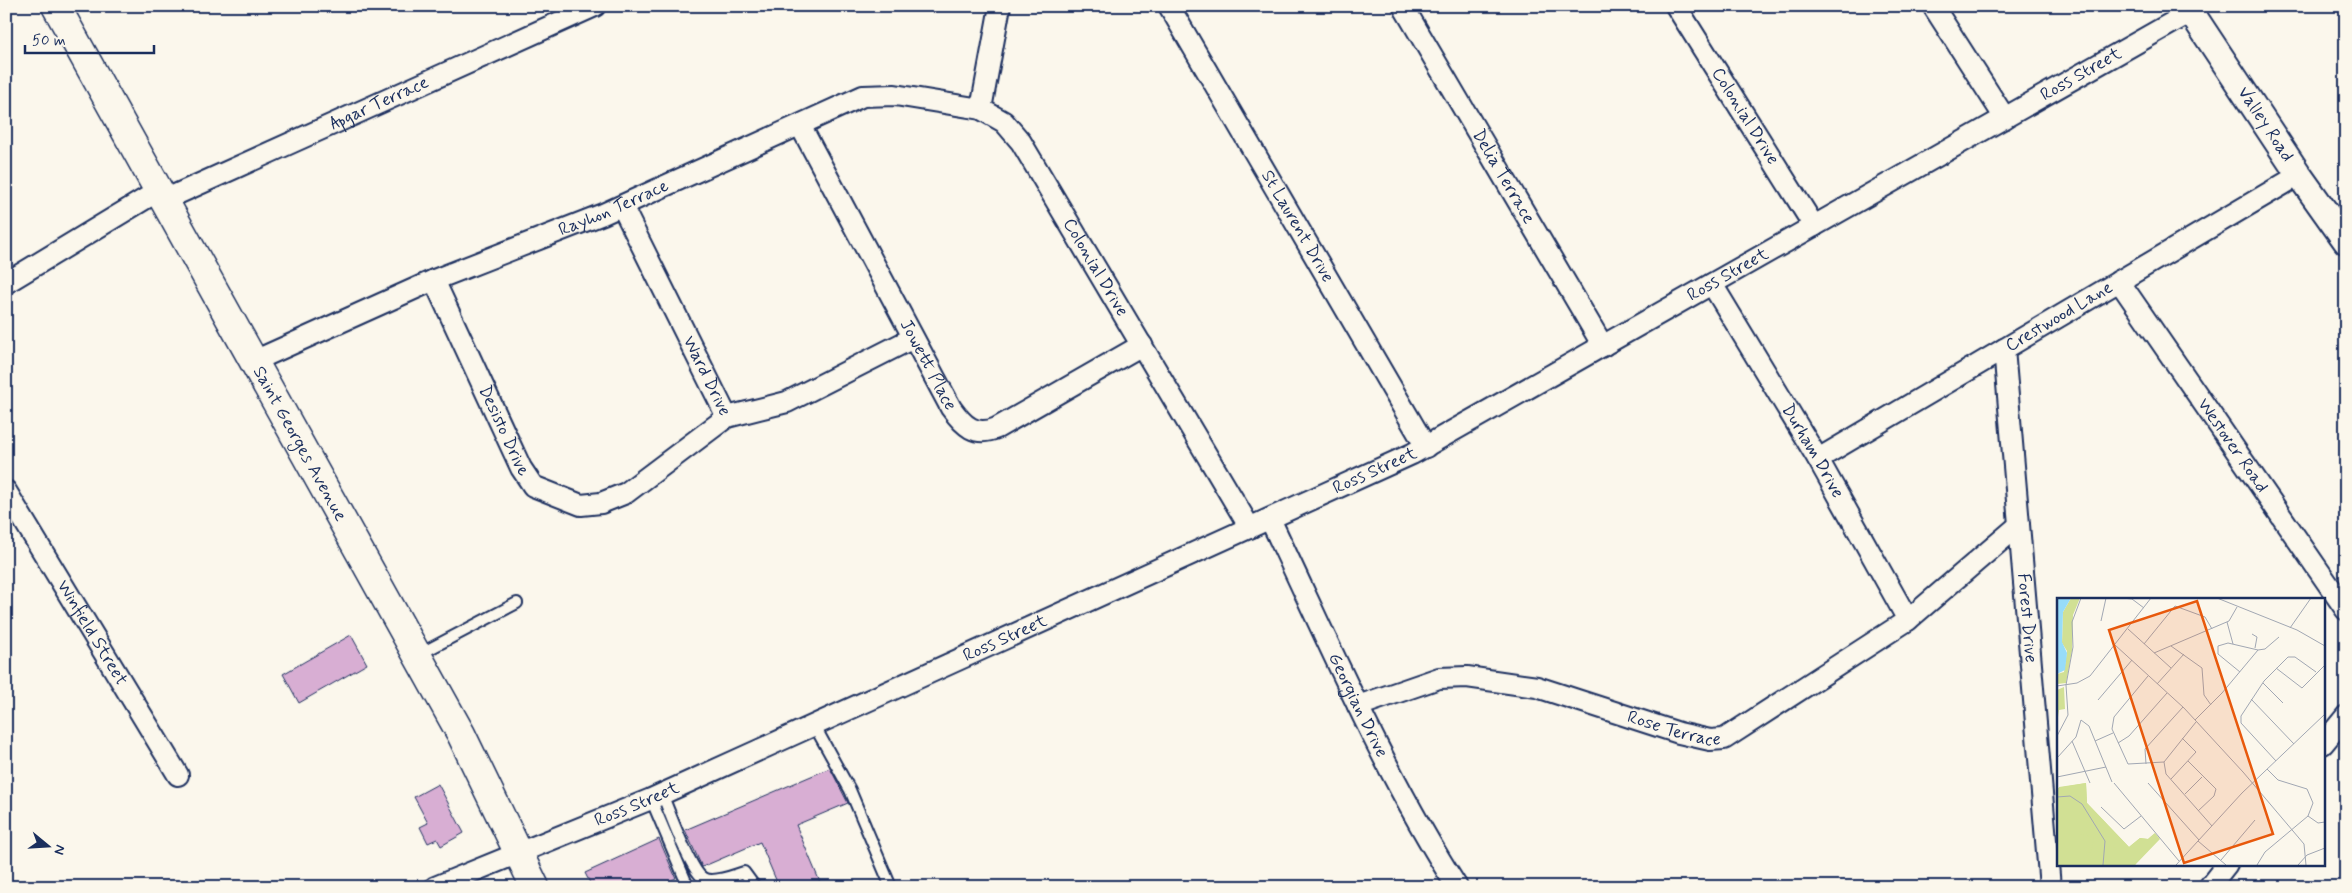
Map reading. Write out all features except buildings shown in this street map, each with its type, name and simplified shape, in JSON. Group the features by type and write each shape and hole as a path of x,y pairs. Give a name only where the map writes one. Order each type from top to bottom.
{"main road":[{"name":"Saint Georges Avenue","path":"56,6 461,734 535,887"}],"street":[{"name":"Apgar Terrace","path":"6,283 161,195 595,6"},
{"path":"981,109 1000,6"},
{"name":"St Laurent Drive","path":"1169,6 1426,447"},
{"name":"Delia Terrace","path":"1403,6 1603,346"},
{"name":"Colonial Drive","path":"1676,6 1814,226"},
{"path":"1934,6 2005,118"},
{"name":"Ross Street","path":"435,887 657,796 1426,447 2005,118 2189,9"},
{"name":"Valley Road","path":"2189,9 2299,175 2346,241"},
{"name":"Rayhon Terrace","path":"254,361 434,280 622,206 863,96 895,95 981,109"},
{"name":"Colonial Drive","path":"981,109 1004,122 1022,142 1250,528"},
{"name":"Jowett Place","path":"800,124 951,408 960,421 975,431 985,433 1142,345"},
{"name":"Crestwood Lane","path":"1818,459 2299,175"},
{"name":"Ward Drive","path":"622,206 727,417 787,402 914,338"},
{"name":"Desisto Drive","path":"434,280 521,468 533,486 580,505 601,503 626,492 727,417"},
{"name":"Westover Road","path":"2119,281 2346,610"},
{"name":"Durham Drive","path":"1712,284 1818,459 1908,620"},
{"name":"Forest Drive","path":"2004,349 2050,887"},
{"name":"Winfield Street","path":"6,491 178,775"},
{"name":"Georgian Drive","path":"1270,518 1381,754 1457,887"},
{"name":"Rose Terrace","path":"1358,706 1439,678 1467,677 1538,687 1679,733 1710,740 1724,739 1908,620 2019,525"},
{"path":"2324,743 2346,716"},
{"path":"2209,887 2225,866"}],"lane":[{"path":"417,655 517,603"},
{"path":"814,725 850,790 891,887"},
{"path":"657,796 687,884 686,887"},
{"path":"657,796 693,865 703,878 712,880 744,872 755,887"}]}
